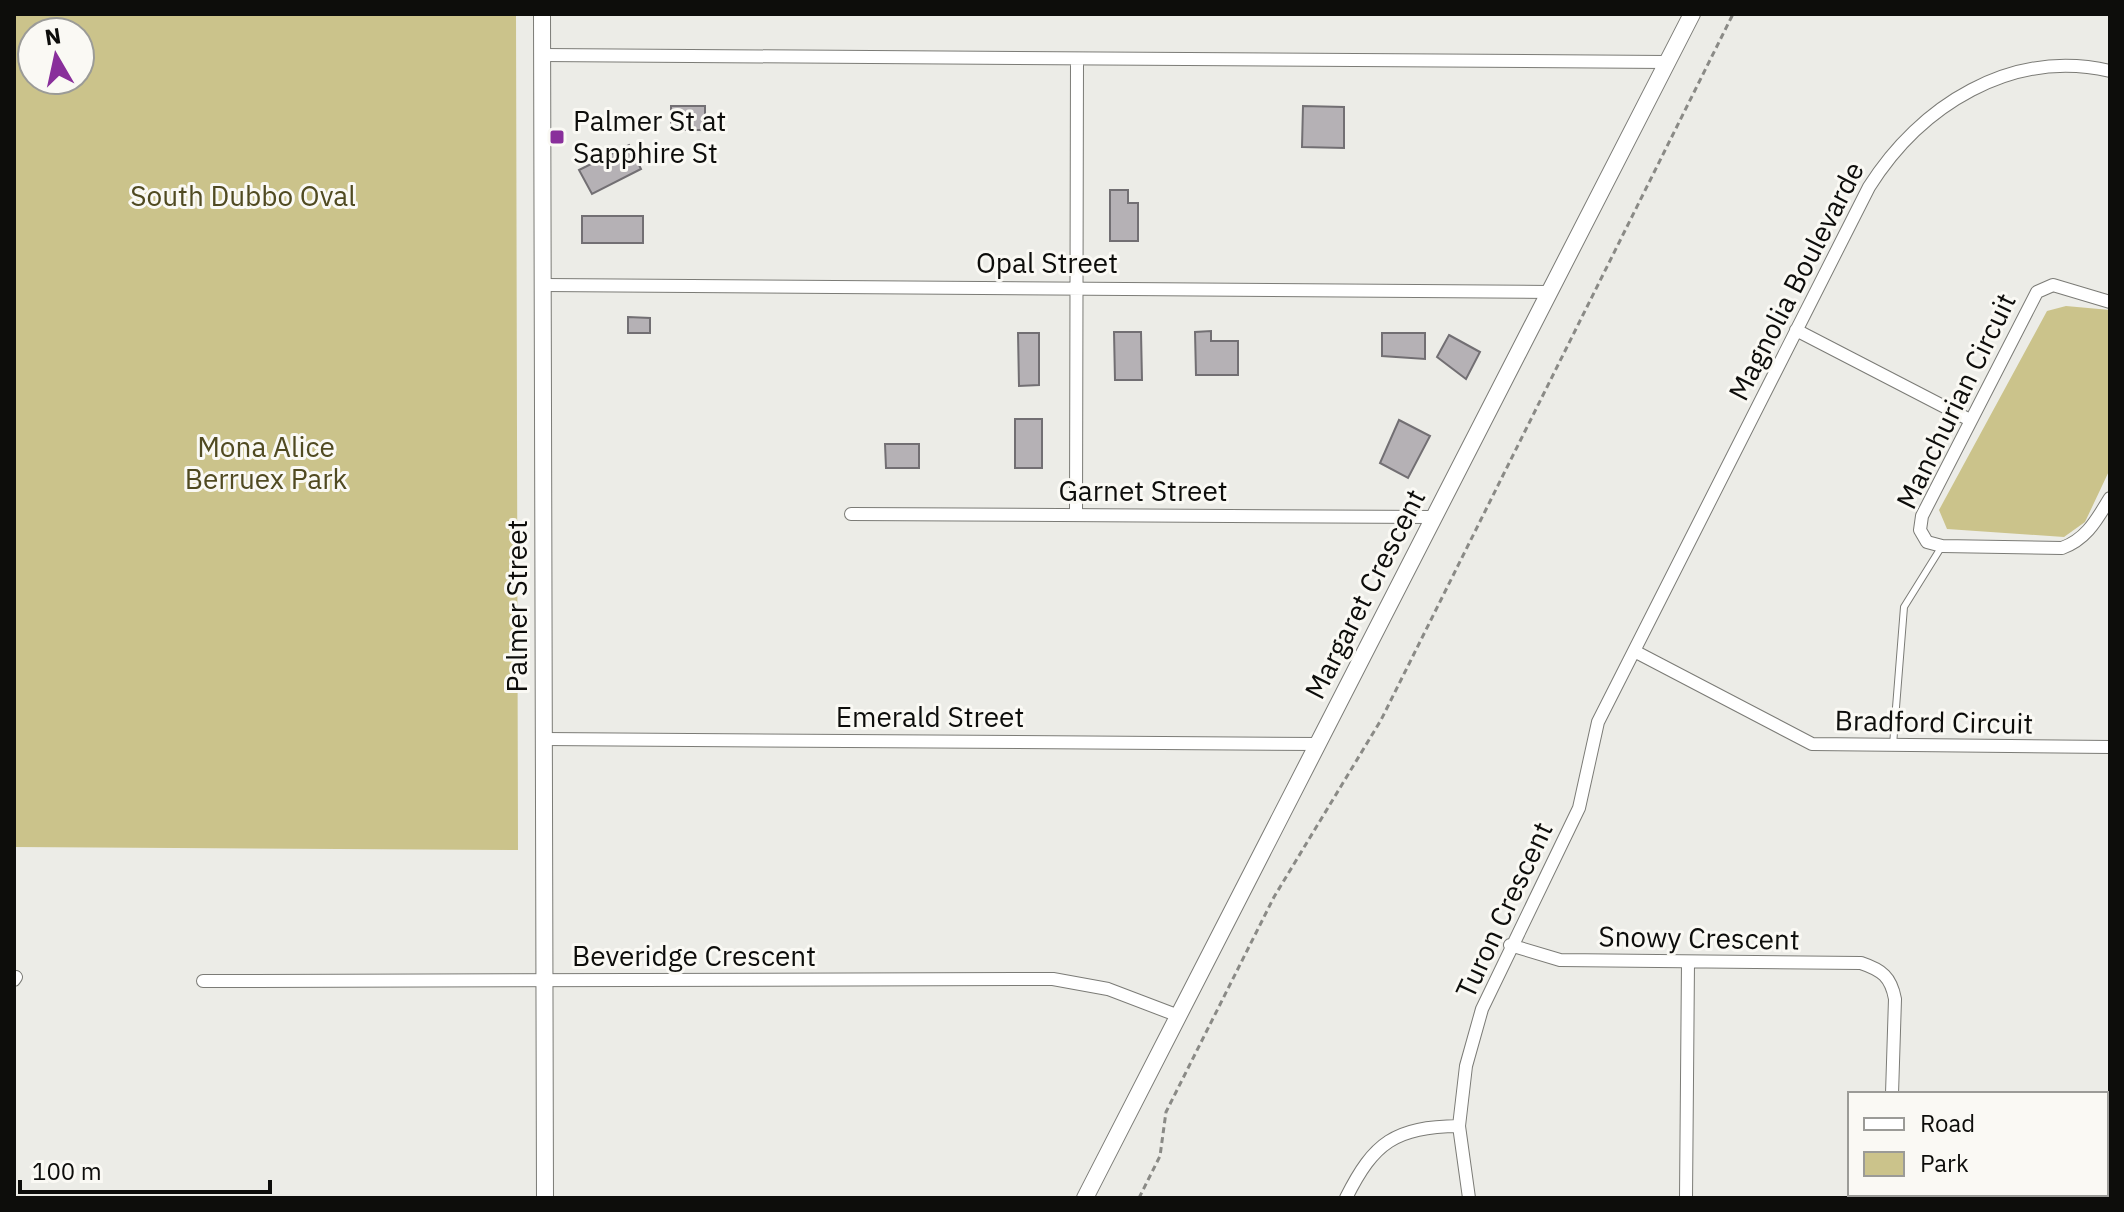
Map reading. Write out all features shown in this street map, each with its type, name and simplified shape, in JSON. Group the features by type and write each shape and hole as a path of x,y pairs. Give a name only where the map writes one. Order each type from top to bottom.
{"street":[{"name":"Palmer Street","path":"542,14 545,1198"},
{"name":"Margaret Crescent","path":"1085,1198 1692,14"},
{"path":"542,55 1667,62"},
{"path":"1076,515 1077,59"},
{"name":"Magnolia Boulevarde","path":"1636,652 1796,330 1869,187 1884,164 1920,124 1974,86 2024,69 2073,66 2110,71"},
{"name":"Opal Street","path":"544,285 1550,292"},
{"name":"Manchurian Circuit","path":"2110,302 2053,285 2037,292 1922,516 1920,530 1927,542 1942,546 2062,548 2075,544 2088,532 2110,498"},
{"path":"1796,330 1970,420"},
{"name":"Garnet Street","path":"851,514 1434,517"},
{"name":"Bradford Circuit","path":"1636,652 1812,744 2110,747"},
{"name":"Turon Crescent","path":"1469,1198 1459,1126 1466,1066 1474,1037 1510,945 1579,808 1598,722 1636,652"},
{"name":"Emerald Street","path":"543,739 1318,744"},
{"name":"Snowy Crescent","path":"1510,945 1560,960 1861,963 1891,972 1895,999 1892,1092"},
{"path":"1686,1198 1688,962"},
{"name":"Beveridge Crescent","path":"203,981 1053,979 1108,989 1179,1016"},
{"path":"1346,1198 1366,1161 1377,1148 1401,1133 1421,1127 1459,1126"}],"lane":[{"path":"1893,745 1904,607 1942,546"}],"path":[{"path":"1139,1198 1160,1156 1166,1112 1202,1040 1274,897 1381,720 1733,14"}],"green space":[{"name":"Mona Alice Berruex Park","path":"14,14 516,14 518,850 14,847"},
{"path":"2066,306 2110,310 2110,469 2085,522 2064,537 1947,529 1939,510 2047,311"}],"building":[{"path":"671,106 705,106 705,130 671,130"},
{"path":"1303,106 1344,107 1344,148 1302,147"},
{"path":"629,145 641,169 592,194 579,170"},
{"path":"1110,190 1128,190 1128,203 1138,203 1138,241 1110,241"},
{"path":"582,216 643,216 643,243 582,243"},
{"path":"628,317 650,318 650,333 628,333"},
{"path":"1211,331 1211,341 1238,341 1238,375 1196,375 1195,332"},
{"path":"1114,332 1141,332 1142,380 1115,380"},
{"path":"1018,333 1039,333 1039,385 1019,386"},
{"path":"1382,333 1425,333 1425,359 1382,356"},
{"path":"1449,335 1480,352 1466,379 1437,357"},
{"path":"1015,419 1042,419 1042,468 1015,468"},
{"path":"1399,420 1430,436 1408,478 1380,463"},
{"path":"885,444 919,444 919,468 886,468"}],"place":[{"name":"Palmer St at Sapphire St","path":"557,137"}],"park label":[{"name":"South Dubbo Oval","path":"243,196"}]}
